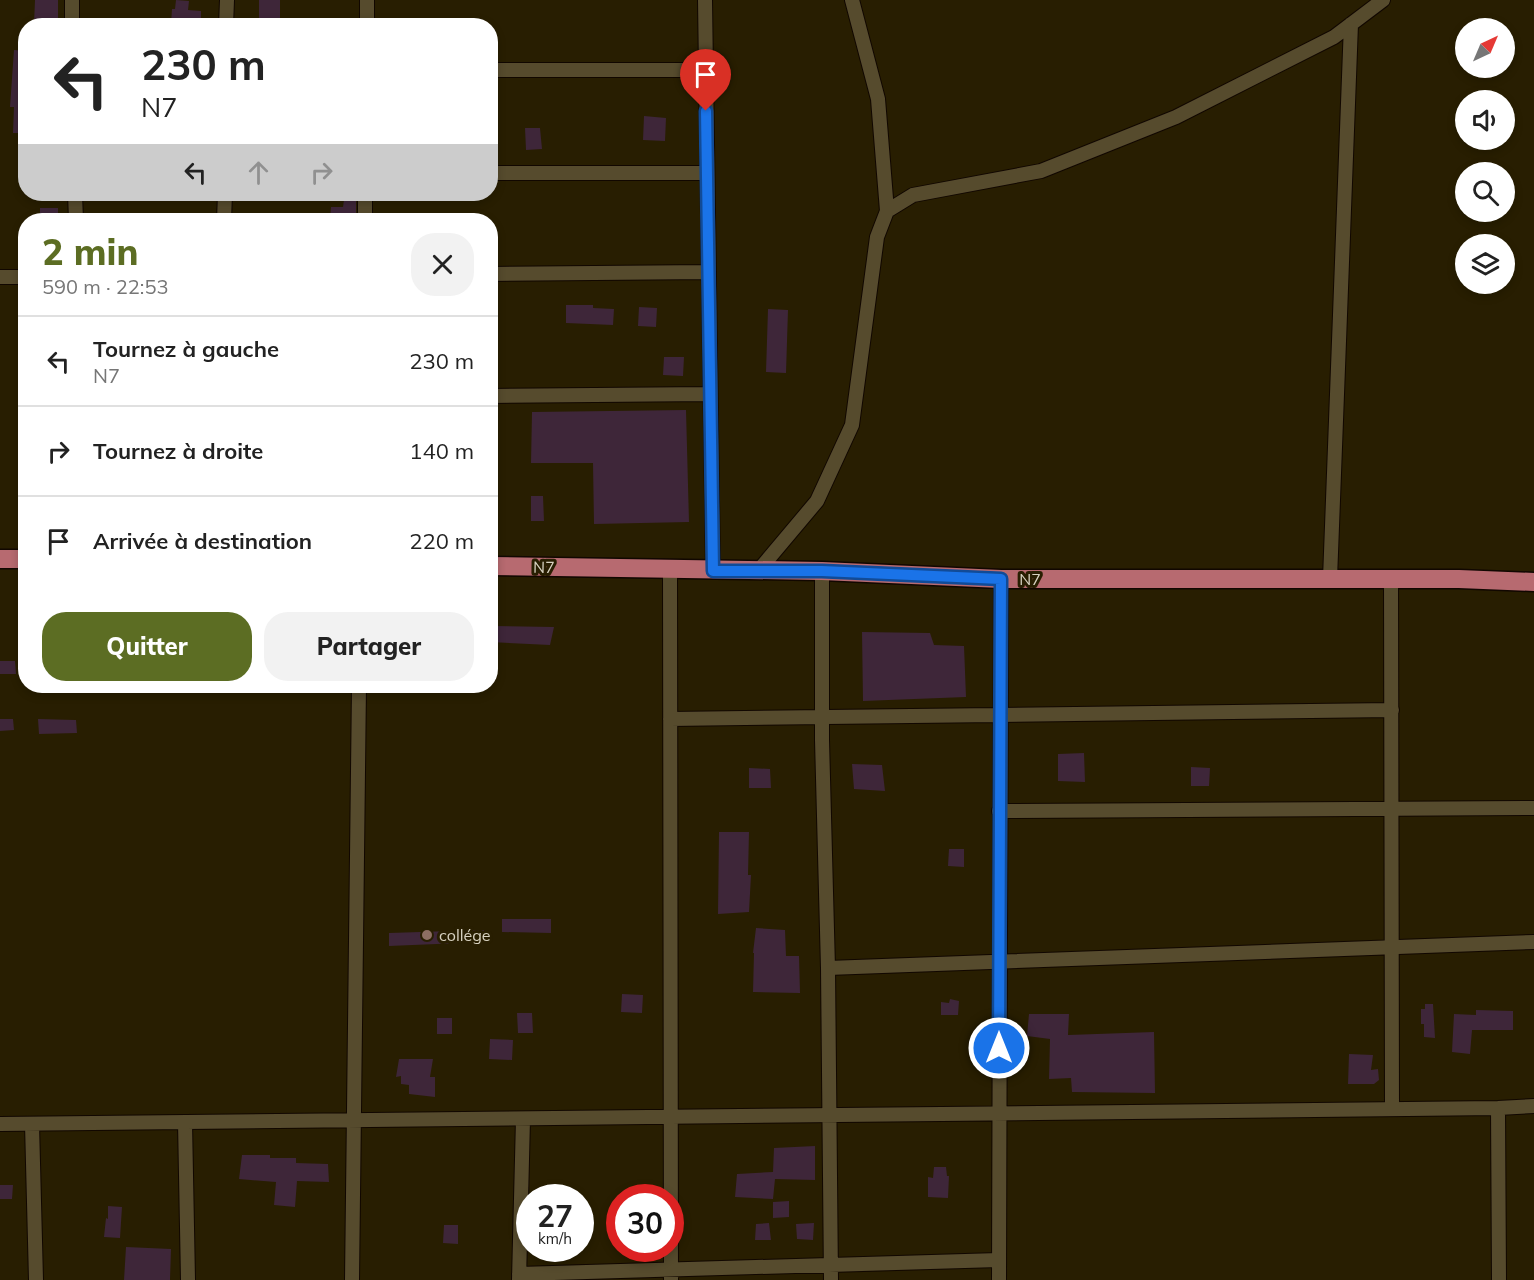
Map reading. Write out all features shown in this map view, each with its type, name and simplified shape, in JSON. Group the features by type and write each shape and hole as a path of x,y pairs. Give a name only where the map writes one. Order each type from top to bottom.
{"main road":[{"path":"0,559 18,559"},
{"name":"N7","path":"498,566 822,571 1001,579 1391,579 1534,582"}],"street":[{"path":"72,0 72,18"},
{"path":"226,18 227,0"},
{"path":"367,0 367,18"},
{"path":"705,0 713,571"},
{"path":"759,570 817,501 852,425 877,237 887,211 878,99 852,0"},
{"path":"887,211 913,195 1041,171 1165,121 1334,37 1383,0"},
{"path":"1330,579 1351,24"},
{"path":"498,70 706,70"},
{"path":"498,173 707,173"},
{"path":"498,274 709,272"},
{"path":"0,277 18,277"},
{"path":"498,396 711,394"},
{"path":"670,570 671,1275"},
{"path":"822,571 822,717 828,968 831,1280"},
{"path":"999,1280 998,962 1001,579"},
{"path":"1391,579 1392,1110"},
{"path":"352,1280 359,693"},
{"path":"670,719 1392,710"},
{"path":"999,811 1534,808"},
{"path":"828,968 1534,942"},
{"path":"0,1124 1392,1110 1534,1106"},
{"path":"1498,1108 1499,1280"},
{"path":"523,1119 519,1277 671,1275 831,1265 999,1260"},
{"path":"185,1122 188,1280"},
{"path":"32,1124 36,1280"}],"building":[{"path":"35,0 58,0 58,18 34,18"},
{"path":"176,0 189,1 188,10 201,11 201,18 171,18 172,9 175,9"},
{"path":"259,0 280,0 280,18 259,18"},
{"path":"14,50 18,50 18,133 13,133 14,107 10,107"},
{"path":"644,116 666,118 665,141 643,140"},
{"path":"525,128 540,128 542,149 526,150"},
{"path":"344,201 356,201 356,213 331,213 331,207 343,207"},
{"path":"40,208 58,208 58,213 40,213"},
{"path":"566,305 593,305 593,308 614,309 613,325 566,323"},
{"path":"639,307 657,308 656,327 638,326"},
{"path":"768,309 788,310 786,373 766,372"},
{"path":"664,357 684,357 683,376 663,375"},
{"path":"686,410 689,522 594,524 593,463 531,463 532,412"},
{"path":"531,496 543,496 544,521 531,521"},
{"path":"498,626 554,627 550,645 498,642"},
{"path":"862,632 930,633 934,645 964,646 966,697 863,701"},
{"path":"0,661 15,661 16,674 0,674"},
{"path":"0,719 13,719 14,730 0,731"},
{"path":"38,719 76,720 77,733 39,734"},
{"path":"1084,753 1085,782 1058,781 1058,754"},
{"path":"852,764 882,765 885,791 854,789"},
{"path":"1191,767 1210,768 1209,786 1191,786"},
{"path":"749,768 770,769 771,788 749,788"},
{"path":"719,832 749,832 748,875 751,875 749,912 718,914"},
{"path":"949,849 964,849 964,867 948,866"},
{"path":"502,919 551,919 551,933 502,932"},
{"path":"756,928 785,930 786,956 799,956 800,993 753,992 753,953"},
{"path":"484,930 485,942 389,946 389,933"},
{"path":"622,994 643,995 642,1013 621,1012"},
{"path":"950,999 959,1001 958,1015 941,1015 941,1002 949,1003"},
{"path":"1425,1004 1433,1004 1435,1038 1424,1037 1421,1009 1425,1009"},
{"path":"1476,1010 1513,1011 1513,1030 1472,1030 1470,1054 1452,1052 1454,1014 1476,1015"},
{"path":"517,1013 532,1013 533,1033 518,1033"},
{"path":"1029,1014 1069,1014 1068,1035 1154,1032 1155,1093 1072,1092 1071,1078 1049,1079 1050,1039 1027,1036"},
{"path":"437,1018 452,1018 452,1034 437,1034"},
{"path":"490,1039 513,1040 512,1060 489,1059"},
{"path":"1349,1054 1373,1055 1371,1070 1378,1069 1379,1080 1374,1084 1348,1084"},
{"path":"399,1059 433,1059 430,1077 435,1077 435,1097 409,1094 409,1085 401,1084 401,1076 396,1077"},
{"path":"815,1146 815,1180 775,1179 773,1199 735,1197 737,1174 773,1172 774,1148"},
{"path":"242,1155 270,1155 270,1158 296,1158 296,1163 328,1164 329,1182 297,1181 295,1207 274,1205 276,1182 239,1179"},
{"path":"934,1167 946,1167 947,1176 949,1176 948,1198 928,1197 928,1177 933,1178"},
{"path":"0,1185 13,1185 12,1199 0,1199"},
{"path":"789,1201 789,1217 773,1218 773,1202"},
{"path":"108,1206 122,1207 120,1238 104,1237"},
{"path":"769,1223 771,1240 755,1240 756,1224"},
{"path":"814,1223 813,1240 797,1239 796,1224"},
{"path":"444,1225 458,1225 458,1244 443,1243"},
{"path":"126,1247 171,1249 170,1280 124,1280"}],"place":[{"name":"collége","path":"427,935"}],"route":[{"path":"706,111 713,571 822,571 1001,579 999,1048"}]}
